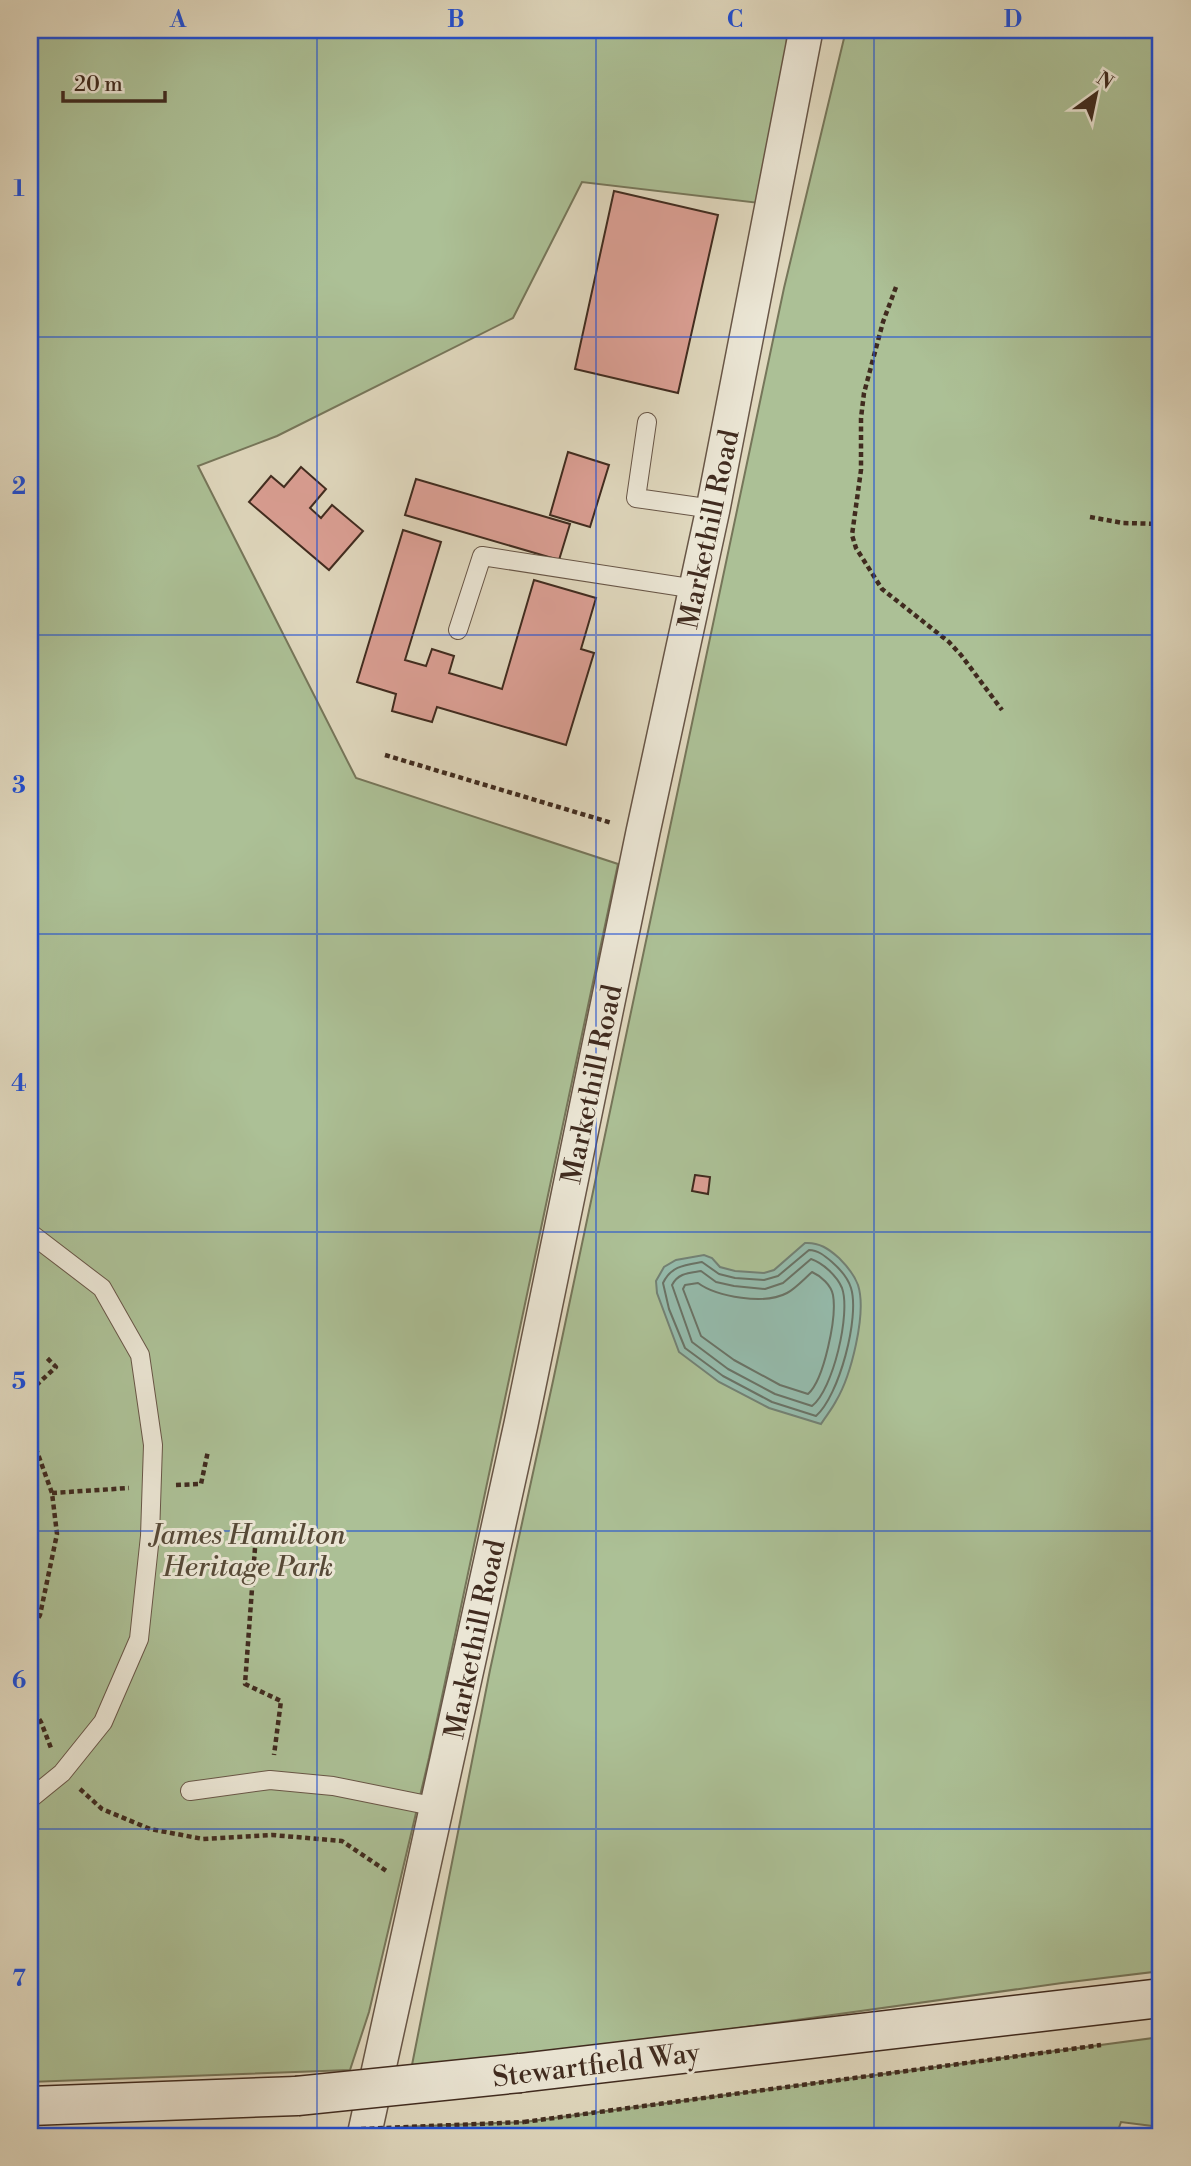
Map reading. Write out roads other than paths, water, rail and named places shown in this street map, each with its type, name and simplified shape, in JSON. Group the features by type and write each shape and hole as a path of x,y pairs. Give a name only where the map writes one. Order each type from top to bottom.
{"street":[{"name":"Markethill Road","path":"356,2133 437,1807 518,1437 713,509 806,30"},
{"name":"Stewartfield Way","path":"30,2106 297,2096 520,2073 1161,1998"}],"lane":[{"path":"647,422 636,498 713,509"},
{"path":"458,630 482,556 696,589"},
{"path":"30,1233 102,1288 140,1355 153,1445 150,1536 139,1639 103,1722 62,1773 30,1798"},
{"path":"190,1791 271,1780 333,1786 437,1807"}],"water":[{"path":"805,1243 824,1247 839,1258 854,1277 860,1297 859,1327 852,1361 842,1390 821,1424 769,1408 719,1382 679,1352 657,1293 656,1281 664,1267 676,1260 704,1255 712,1258 720,1267 764,1273 774,1270"}],"park label":[{"name":"James Hamilton Heritage Park","path":"248,1550"}]}
